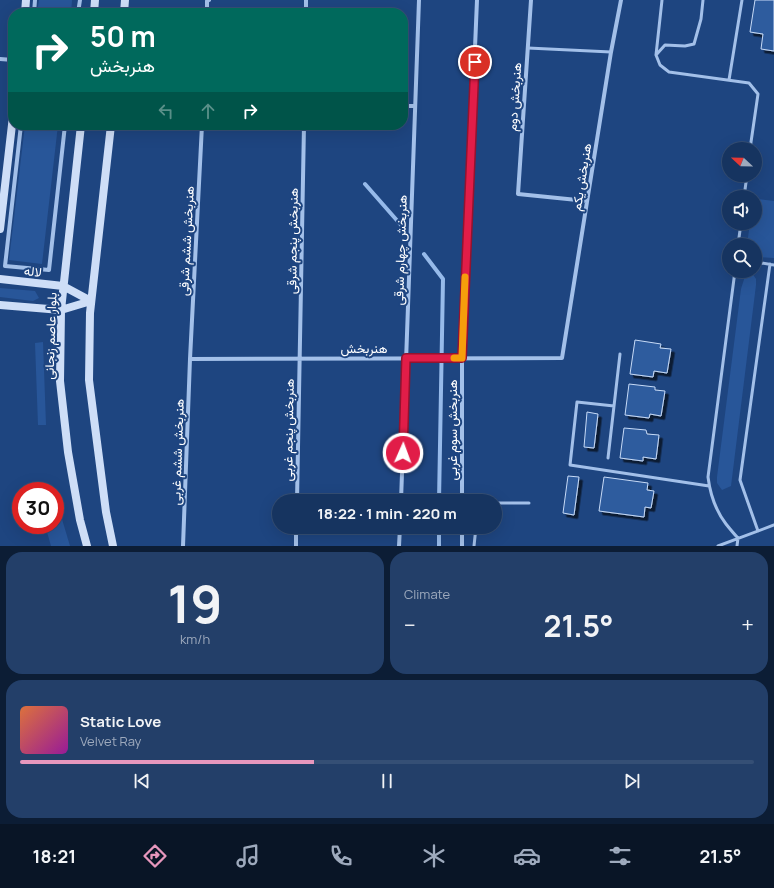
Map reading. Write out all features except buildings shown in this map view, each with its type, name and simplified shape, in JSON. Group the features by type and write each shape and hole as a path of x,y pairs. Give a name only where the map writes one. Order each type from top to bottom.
{"main road":[{"path":"0,229 11,130"},
{"name":"بلوار عاصم زنجانی","path":"80,130 60,310 60,381 68,452 80,520 87,546"},
{"path":"110,130 91,301 89,380 106,512 113,546"},
{"name":"لاله","path":"0,280 63,286"},
{"path":"63,286 91,301"},
{"path":"0,305 60,310 91,301"}],"street":[{"name":"هنربخش چهارم شرقی","path":"401,494 419,0"},
{"name":"هنربخش سوم غربی","path":"462,494 462,358 477,0"},
{"name":"هنربخش دوم","path":"531,0 518,194 587,200"},
{"name":"هنربخش یکم","path":"562,358 611,52 621,0"},
{"path":"408,106 416,106"},
{"path":"20,130 5,266 49,270 64,130"},
{"name":"هنربخش ششم شرقی","path":"190,359 202,130"},
{"name":"هنربخش پنجم شرقی","path":"300,358 304,130"},
{"name":"هنربخش پنجم غربی","path":"297,494 300,358"},
{"name":"هنربخش","path":"190,359 562,358"},
{"name":"هنربخش ششم غربی","path":"183,546 190,359"},
{"path":"296,534 296,546"},
{"path":"400,534 400,546"},
{"path":"462,534 462,546"}],"lane":[{"path":"662,0 656,55 660,65 669,72 749,83 758,94 751,142"},
{"path":"656,55 665,45 685,46 694,44 703,0"},
{"path":"729,80 742,0"},
{"path":"528,48 611,52"},
{"path":"762,263 774,265"},
{"path":"758,531 740,480 770,264"},
{"path":"734,278 708,477 709,486 717,509 725,523 738,538 737,546"},
{"path":"608,458 620,354"},
{"path":"614,406 577,402 570,465 709,486"},
{"path":"502,503 529,503"},
{"path":"718,546 774,525"},
{"path":"474,546 475,534"}],"shaded area":[{"path":"39,0 72,0 71,8 38,8"},
{"path":"24,130 57,130 42,264 9,260"},
{"path":"762,200 774,201 774,258 762,257 762,238 748,238 749,230 762,230"},
{"path":"744,278 755,278 756,285 731,486 722,490 717,483 717,477 741,289"},
{"path":"0,288 35,291 39,298 33,301 0,297"},
{"path":"43,342 46,425 38,425 35,343"},
{"path":"64,526 70,546 51,546 48,534 64,534"}],"waterway":[{"path":"365,184 401,225"},
{"path":"424,254 443,279 439,494"},
{"path":"439,534 439,546"}],"slow traffic":[{"path":"454,358 462,358 465,277"}],"route":[{"path":"403,453 406,358 462,358 475,62"}]}
